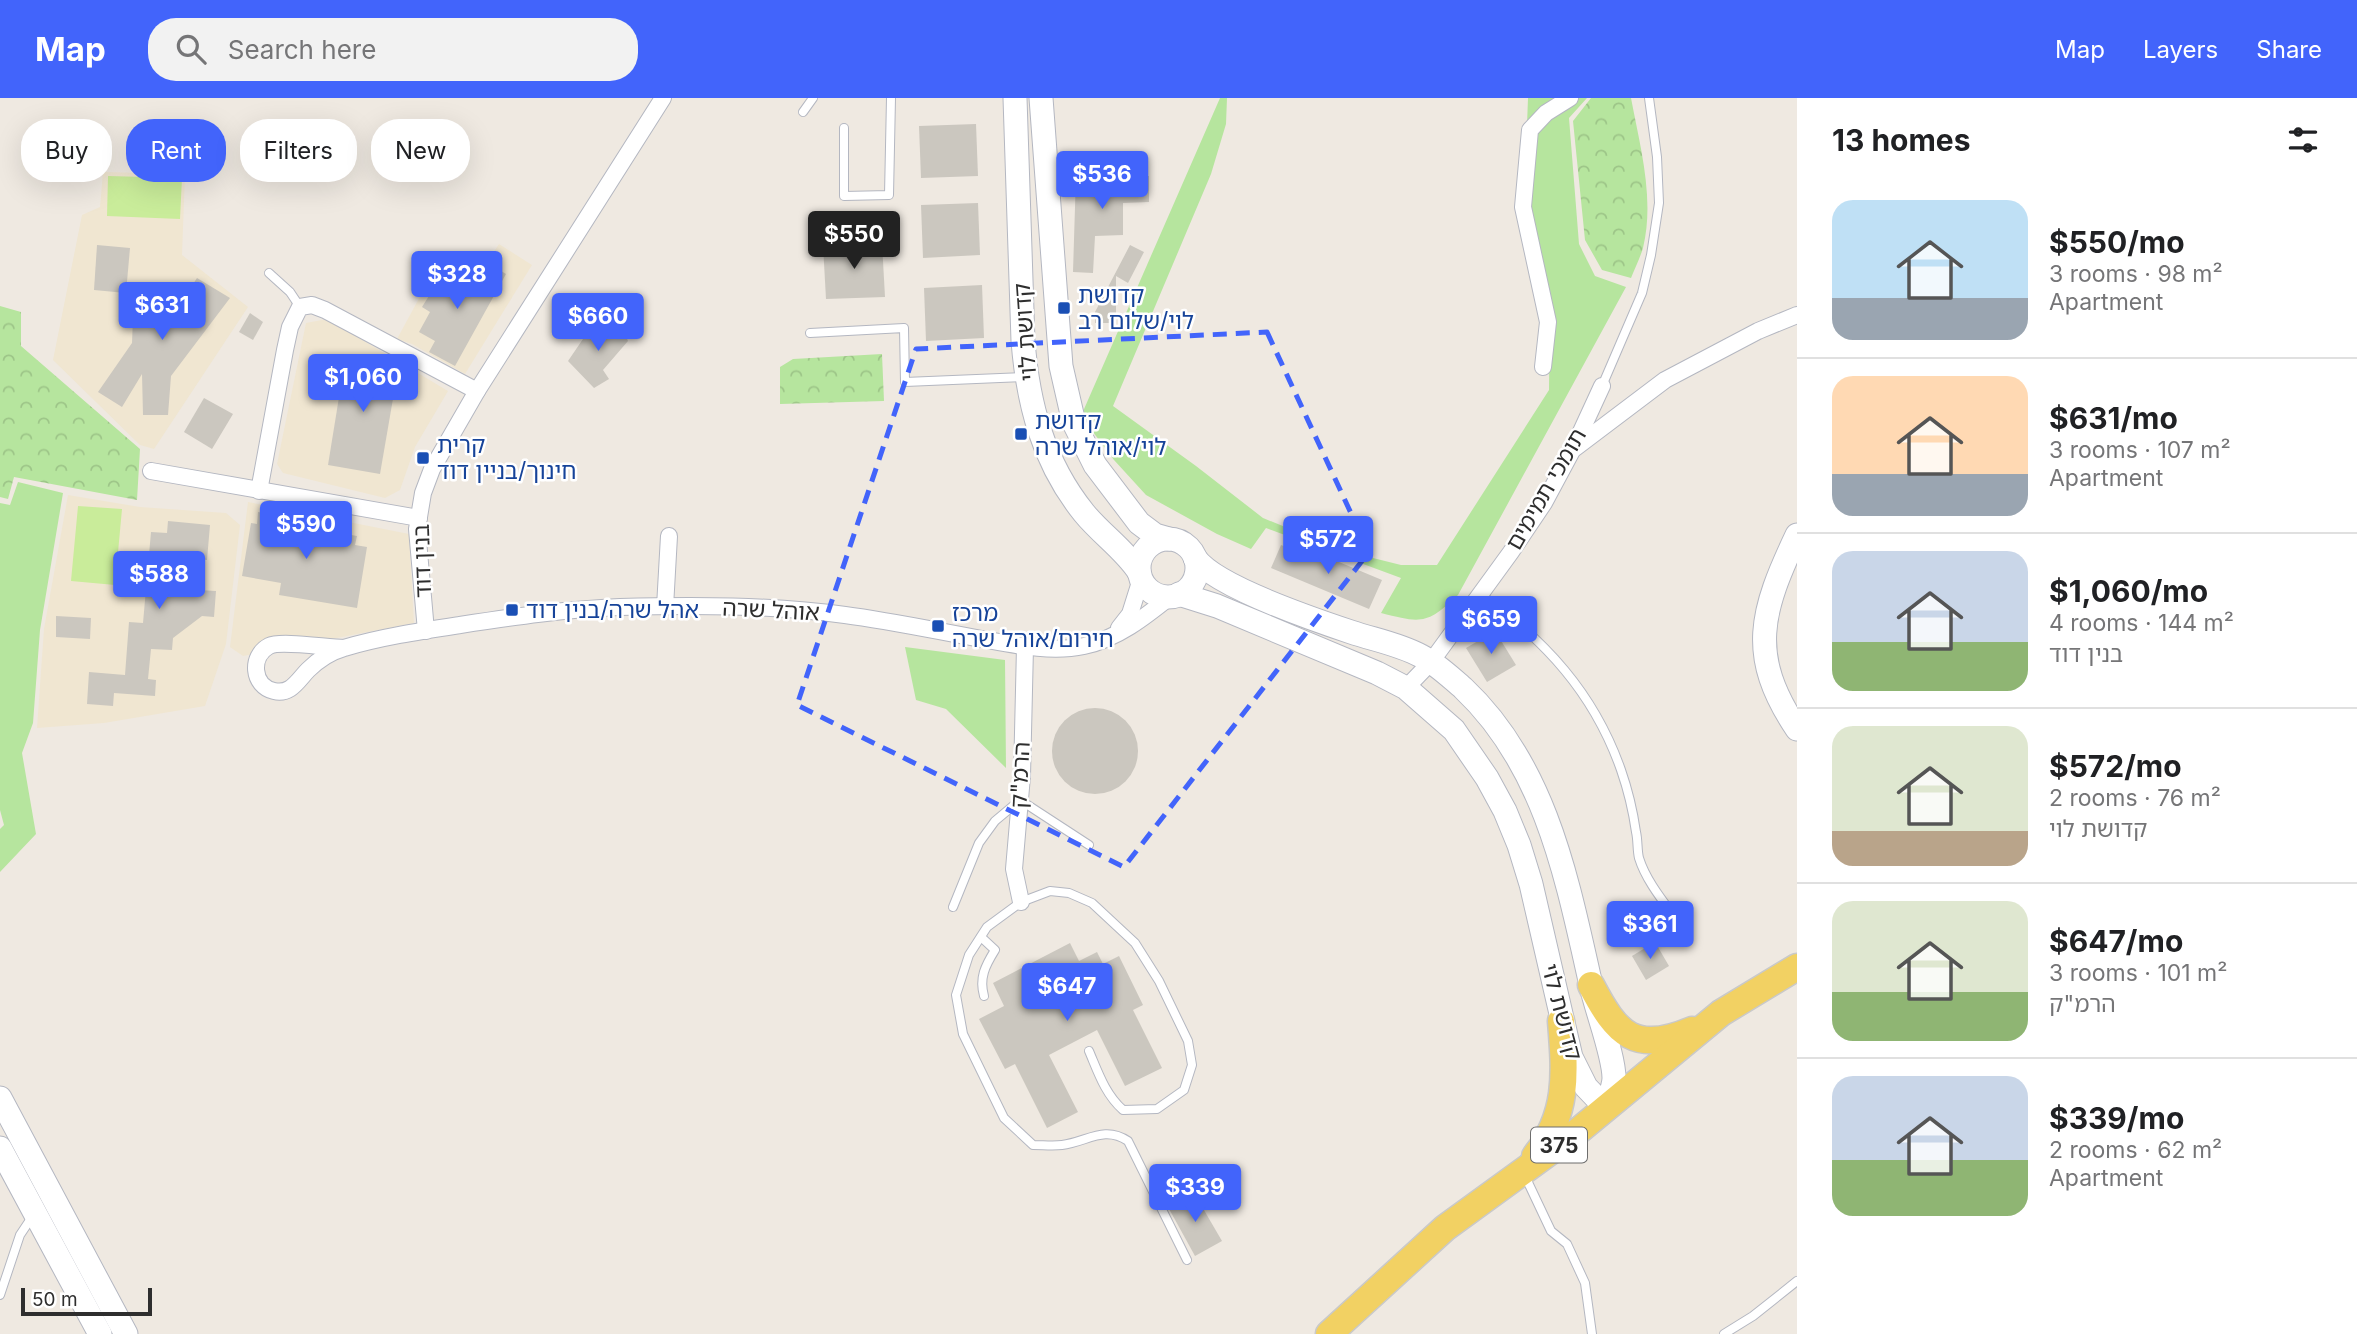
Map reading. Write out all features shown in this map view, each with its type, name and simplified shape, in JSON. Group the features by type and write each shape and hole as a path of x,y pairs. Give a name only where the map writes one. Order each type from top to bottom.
{"main road":[{"name":"375","path":"1329,1334 1445,1228 1606,1108 1721,1013 1797,967"},
{"path":"1591,985 1606,1014 1621,1030 1630,1035 1660,1041 1710,1022"},
{"path":"1522,1172 1549,1139 1561,1111 1565,1066 1561,1021"}],"street":[{"name":"בנין דוד","path":"426,631 419,558 419,518 423,493 432,468 477,391 663,98"},
{"name":"קדושת לוי","path":"1015,98 1023,341 1026,377 1037,429 1057,473 1083,512 1131,559 1140,576"},
{"name":"קדושת לוי","path":"1041,98 1061,366 1074,423 1095,465 1139,523 1155,534 1169,539"},
{"path":"1543,367 1548,322 1524,208 1530,130 1546,113 1570,98"},
{"path":"259,491 290,327 300,307 312,305 325,310 477,391"},
{"path":"1573,449 1665,380 1758,331 1797,314"},
{"name":"תומכי תמימים","path":"1406,688 1431,662 1544,503 1602,386"},
{"path":"151,471 419,518"},
{"path":"665,607 669,536"},
{"path":"1797,536 1769,599 1764,639 1766,664 1772,686 1782,708 1797,729"},
{"path":"1113,635 1130,614 1144,551 1155,542 1169,539 1187,547 1195,558 1194,579 1175,595 1156,594 1145,585 1140,576"},
{"name":"קדושת לוי","path":"1195,558 1200,565 1228,584 1351,633 1393,644 1423,656 1449,675 1481,705 1500,730 1538,795 1566,874 1614,1078 1606,1108"},
{"name":"קדושת לוי","path":"1175,595 1229,611 1342,657 1406,688 1454,730 1470,751 1504,811 1531,884 1571,1057 1586,1087 1606,1108"},
{"name":"אוהל שרה","path":"344,648 275,644 261,652 255,667 256,675 260,682 274,691 289,690 325,656 344,648 526,615 617,607 768,609 845,615 1026,647 1063,649 1082,647 1113,635 1175,595"},
{"name":"הרמ\"ק","path":"1021,902 1014,869 1020,800 1026,647"},
{"path":"0,1098 126,1334"},
{"path":"0,1148 100,1334"}],"lane":[{"path":"803,112 813,98"},
{"path":"844,128 844,196 889,195 891,98"},
{"path":"1602,386 1642,293 1651,255 1659,203 1657,157 1649,98"},
{"path":"269,273 290,292 300,307"},
{"path":"810,333 904,328 905,382 1026,377"},
{"path":"1480,594 1517,621 1546,647 1569,674 1597,717 1620,767 1631,803 1639,857 1646,875 1684,930"},
{"path":"953,906 979,843 995,821 1020,800 1089,845"},
{"path":"1089,1051 1106,1090 1123,1110 1157,1109 1184,1090 1192,1065 1188,1041 1159,981 1135,943 1092,903 1069,893 1050,891 1021,902 987,927 969,955 956,995 963,1034 1004,1118 1033,1145 1063,1145 1095,1135 1116,1133 1128,1141 1187,1260"},
{"path":"981,937 995,950 985,966 981,984 984,996"},
{"path":"1522,1172 1551,1231 1567,1244 1585,1283 1592,1334"},
{"path":"0,1295 20,1235 35,1213"},
{"path":"1724,1334 1753,1316 1797,1282"}],"highlighted area":[{"path":"1267,332 1369,552 1124,867 797,705 916,349"}],"shaded area":[{"path":"112,172 126,173 126,182 185,182 182,255 248,307 154,449 140,445 53,360 82,215 100,207 102,182 112,182"},
{"path":"499,244 532,265 465,374 412,344 397,339 442,256 476,279"},
{"path":"327,319 448,391 415,447 400,490 385,498 283,473 277,464 306,323"},
{"path":"68,495 140,507 226,513 240,525 226,644 205,706 104,723 37,728 44,629"},
{"path":"248,502 409,534 414,623 243,656 230,647"}],"green space":[{"path":"1220,98 1227,98 1226,124 1211,174 1113,406 1263,518 1341,550 1401,565 1437,565 1549,390 1550,292 1536,263 1524,207 1528,98 1587,98 1569,118 1579,244 1595,276 1626,287 1458,595 1431,617 1415,620 1381,613 1401,578 1266,528 1251,549 1217,534 1146,495 1114,460 1081,416"},
{"path":"1591,98 1631,98 1645,173 1647,211 1643,248 1631,278 1602,270 1585,240 1573,121"},
{"path":"112,176 126,176 126,182 182,182 180,219 107,216 108,182 112,182"},
{"path":"0,306 21,312 21,346 140,449 137,500 14,477 8,499 0,497"},
{"path":"882,354 884,401 780,404 780,367 793,359"},
{"path":"18,482 63,493 40,630 33,723 22,753 36,834 0,872 0,829 4,825 0,810 0,503 10,505"},
{"path":"78,506 122,509 115,585 71,581"},
{"path":"905,647 1005,660 1006,768 946,709 916,700"}],"building":[{"path":"976,124 978,176 921,178 919,126"},
{"path":"1076,175 1149,176 1149,202 1123,203 1123,235 1095,236 1093,273 1073,272"},
{"path":"978,203 980,255 923,258 921,205"},
{"path":"882,243 885,297 826,299 823,245"},
{"path":"97,245 130,248 126,293 94,290"},
{"path":"1130,245 1144,252 1128,283 1116,276 1116,323 1095,323 1095,312"},
{"path":"442,266 476,286 485,270 490,273 493,266 506,274 455,366 429,352 435,341 419,332 430,312 422,307 437,283 433,281"},
{"path":"197,278 230,298 171,376 168,415 143,415 142,374 122,407 98,392 132,343 134,291 189,290"},
{"path":"982,285 984,338 926,341 924,288"},
{"path":"250,313 263,322 253,340 239,332"},
{"path":"619,320 628,341 603,370 609,379 594,388 568,361 583,339"},
{"path":"346,354 399,364 380,474 328,465"},
{"path":"204,398 233,414 212,449 184,432"},
{"path":"258,512 282,516 280,523 357,536 355,545 367,547 357,608 279,595 281,583 242,576 251,523 257,524"},
{"path":"168,521 210,525 207,560 184,558 181,589 216,591 214,617 202,616 173,638 172,650 151,649 148,679 156,680 155,696 114,693 113,706 87,704 89,672 125,675 129,622 143,623 151,532 167,533"},
{"path":"1281,545 1313,558 1315,552 1382,580 1369,609 1271,568"},
{"path":"56,616 91,618 90,639 56,637"},
{"path":"1495,631 1516,665 1487,682 1466,648"},
{"path":"1095,708 1112,711 1126,720 1135,734 1138,751 1135,768 1126,782 1112,791 1095,794 1078,791 1064,782 1055,768 1052,751 1055,734 1064,720 1078,711"},
{"path":"1655,942 1669,966 1646,980 1632,956"},
{"path":"1070,943 1079,961 1097,952 1103,964 1119,956 1143,1005 1133,1010 1162,1068 1125,1086 1097,1030 1049,1055 1078,1112 1047,1128 1015,1064 1005,1069 979,1019 1004,1006 993,983"},
{"path":"1194,1193 1222,1241 1195,1256 1168,1207"}],"place":[{"name":"קדושת לוי/שלום רב","path":"1064,308"},
{"name":"קדושת לוי/אוהל שרה","path":"1021,434"},
{"name":"קרית חינוך/בניין דוד","path":"423,458"},
{"name":"אהל שרה/בנין דוד","path":"512,610"},
{"name":"מרכז חירום/אוהל שרה","path":"938,626"}]}
